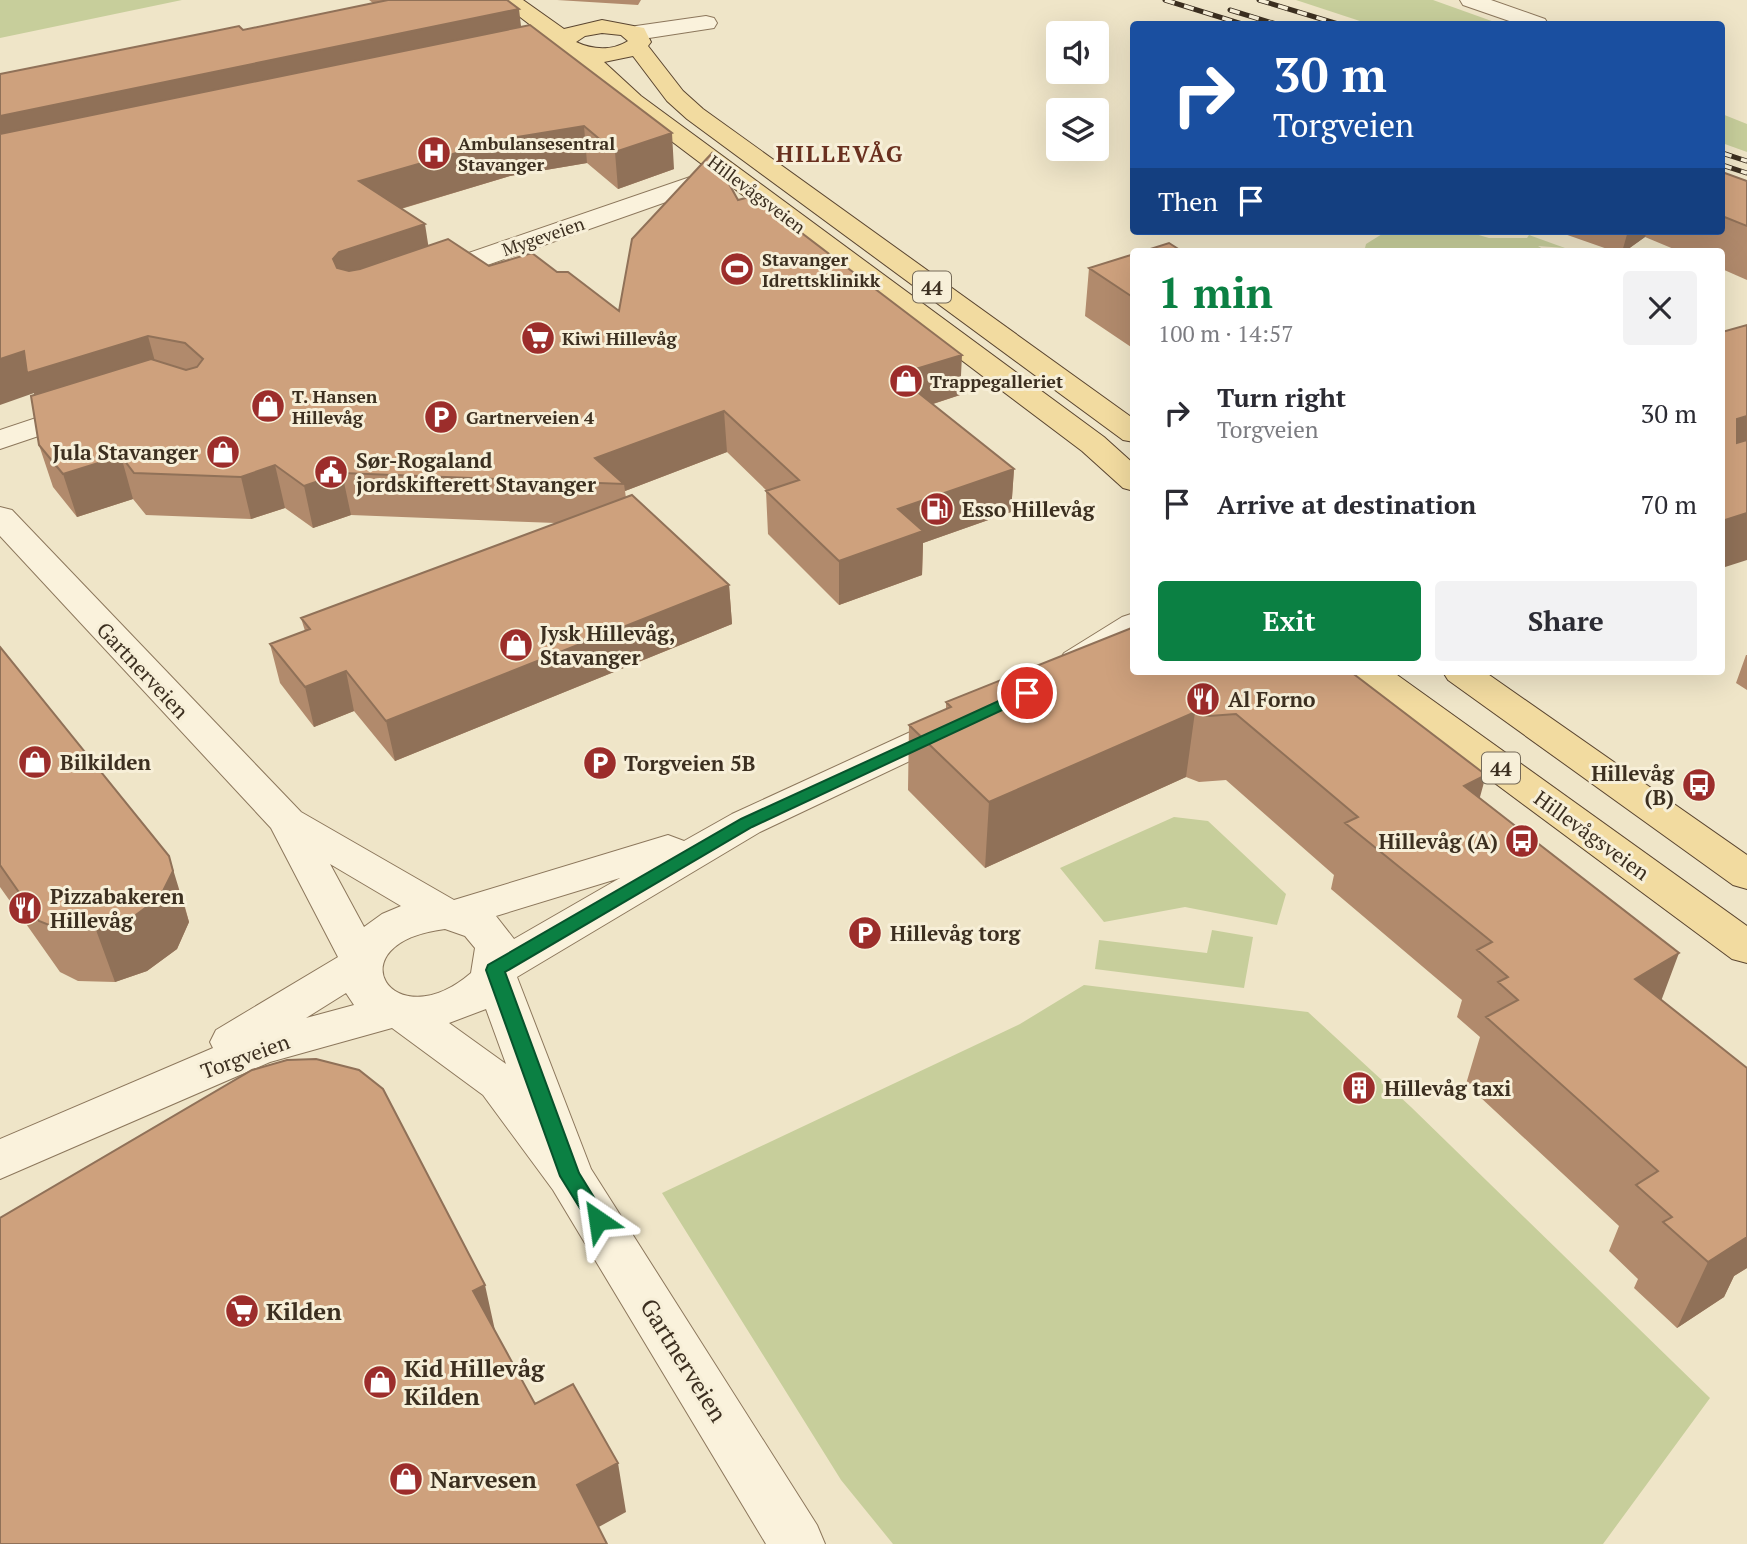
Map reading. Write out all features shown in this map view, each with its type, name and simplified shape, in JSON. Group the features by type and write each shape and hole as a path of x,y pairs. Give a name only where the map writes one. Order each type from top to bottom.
{"main road":[{"name":"Hillevågsveien","path":"509,0 570,46 633,101 1093,444 1130,477"},
{"path":"568,9 637,39"},
{"path":"607,27 576,31 570,46 610,55 637,39"},
{"name":"Hillevågsveien","path":"637,39 675,96 695,114 1130,430"},
{"name":"Hillevågsveien","path":"1373,675 1747,948"},
{"path":"1465,675 1747,875"}],"street":[{"path":"1471,0 1529,21"},
{"path":"637,39 706,23"},
{"path":"540,48 570,46"},
{"name":"Mygeveien","path":"406,283 728,172"},
{"path":"0,440 115,401"},
{"name":"Gartnerveien","path":"0,517 287,821 361,962"},
{"path":"1130,627 1049,682 1130,653"},
{"path":"746,823 449,915 410,919 378,935 361,962 361,984 374,1000 399,1011 425,1013 447,1008 467,999 494,971 746,823 990,710"},
{"name":"Gartnerveien","path":"287,821 449,915"},
{"path":"449,915 480,925 496,944 494,971"},
{"name":"Torgveien","path":"98,1115 250,1032 361,962"},
{"name":"Gartnerveien","path":"494,971 570,1176"},
{"name":"Gartnerveien","path":"399,1011 499,1083 570,1176 797,1544"},
{"name":"Torgveien","path":"0,1160 98,1115 258,1048 399,1011"}],"green space":[{"path":"0,0 182,0 0,38"},
{"path":"1296,0 1433,0 1492,21 1360,21"},
{"path":"1725,115 1747,124 1747,152 1725,144"},
{"path":"1381,235 1527,238 1529,235 1565,248 1365,248 1366,244"},
{"path":"1174,817 1208,821 1286,894 1277,925 1185,907 1104,922 1060,868"},
{"path":"1212,930 1253,937 1244,988 1095,969 1099,940 1207,953"},
{"path":"1084,985 1308,1012 1411,1107 1710,1398 1603,1544 893,1544 841,1480 662,1193 1020,1024"}],"building":[{"path":"388,0 507,0 519,9 0,116 0,74 239,26 243,30"},
{"path":"530,25 672,133 615,152 584,126 505,139 359,181 425,224 339,252 333,259 337,268 349,271 360,269 448,239 489,266 532,253 557,272 568,272 619,311 632,239 712,153 738,200 753,196 962,355 896,375 1014,469 898,509 923,531 839,561 766,491 799,480 724,411 595,458 624,484 342,473 304,486 275,465 241,477 134,473 121,456 63,474 39,445 31,396 151,359 186,370 197,367 203,359 185,343 148,336 27,373 24,351 0,359 0,134"},
{"path":"1725,173 1747,181 1747,226 1725,217"},
{"path":"1169,243 1177,248 1153,248"},
{"path":"1130,255 1130,295 1089,268"},
{"path":"1747,325 1747,416 1737,419 1737,443 1747,440 1747,513 1725,520 1725,331"},
{"path":"632,495 729,585 386,721 346,671 305,687 270,644 310,629 301,618"},
{"path":"1130,629 1130,675 1355,675 1486,775 1464,786 1679,953 1635,979 1747,1068 1747,1237 1708,1262 1663,1222 1672,1217 1636,1185 1658,1171 1486,1017 1518,1000 1498,982 1508,977 1477,950 1492,942 1345,823 1358,817 1236,714 1209,716 1195,712 989,802 909,725 951,707 946,702"},
{"name":"Bilkilden","path":"0,647 169,856 173,871 160,897 129,920 96,930 59,929 39,921 0,865"},
{"name":"Kilden","path":"316,1059 359,1070 383,1089 485,1285 473,1291 535,1404 573,1384 618,1463 577,1485 607,1544 0,1544 0,1218 252,1070 287,1060"}],"railway":[{"path":"1165,0 1232,21"},
{"path":"1259,0 1328,21"},
{"path":"1230,10 1266,21"},
{"path":"1725,154 1747,161"},
{"path":"1725,166 1747,173"}],"place":[{"name":"Ambulansesentral Stavanger","path":"434,153"},
{"name":"Stavanger Idrettsklinikk","path":"737,269"},
{"name":"Kiwi Hillevåg","path":"538,338"},
{"name":"Trappegalleriet","path":"906,381"},
{"name":"T. Hansen Hillevåg","path":"268,406"},
{"name":"Gartnerveien 4","path":"441,417"},
{"name":"Jula Stavanger","path":"223,452"},
{"name":"Sør-Rogaland jordskifterett Stavanger","path":"331,472"},
{"name":"Esso Hillevåg","path":"937,509"},
{"name":"Jysk Hillevåg, Stavanger","path":"516,645"},
{"name":"Al Forno","path":"1203,699"},
{"name":"Bilkilden","path":"35,762"},
{"name":"Torgveien 5B","path":"600,763"},
{"name":"Hillevåg (B)","path":"1699,785"},
{"name":"Hillevåg (A)","path":"1522,841"},
{"name":"Pizzabakeren Hillevåg","path":"25,908"},
{"name":"Hillevåg torg","path":"865,933"},
{"name":"Hillevåg taxi","path":"1359,1088"},
{"name":"Kilden","path":"242,1311"},
{"name":"Kid Hillevåg Kilden","path":"380,1382"},
{"name":"Narvesen","path":"406,1479"}],"district":[{"name":"HILLEVÅG","path":"840,153"}],"route":[{"path":"598,1220 570,1176 495,970 746,823 1027,693"}]}
